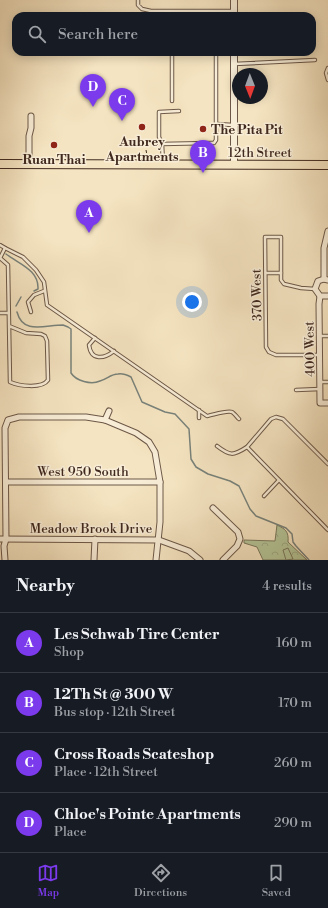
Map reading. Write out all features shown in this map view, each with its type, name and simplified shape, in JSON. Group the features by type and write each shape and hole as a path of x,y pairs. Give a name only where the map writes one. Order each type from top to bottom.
{"main road":[{"name":"12th Street","path":"0,164 328,164"}],"street":[{"path":"234,0 234,12"},
{"path":"234,56 234,164"},
{"path":"29,164 31,116"},
{"path":"328,232 324,248 326,280 318,281 315,289 320,296 328,296"},
{"name":"400 West","path":"320,296 320,403 328,403"},
{"path":"105,420 109,411"},
{"path":"5,560 5,428 8,420 19,417 86,417 105,420 136,433 149,442 155,452 160,482 160,522 156,560"},
{"name":"West 950 South","path":"6,482 160,482"},
{"path":"213,508 238,532 240,539 237,546 223,560"},
{"name":"Meadow Brook Drive","path":"0,539 159,540 181,547 189,551 200,560"},
{"path":"94,560 95,539"}],"lane":[{"path":"138,0 138,5 142,9 193,12"},
{"path":"172,56 172,102"},
{"path":"162,144 214,142 217,136 216,56"},
{"path":"234,64 315,60"},
{"path":"328,68 326,73 326,78 328,80"},
{"path":"163,164 162,144 159,137 159,112 179,111"},
{"path":"217,124 234,125"},
{"name":"370 West","path":"281,273 281,237 265,237 266,347 269,352 276,355 320,355"},
{"path":"0,245 24,257 36,270 44,282 44,292 47,305 207,416 229,411 240,419"},
{"path":"5,248 0,258 8,266 8,313 10,382 15,384 40,386 45,384 48,380 47,340 45,336 41,334 26,333 9,326"},
{"path":"266,273 281,273 281,280 284,284 301,288 315,289"},
{"path":"31,312 28,302 34,295 44,292"},
{"path":"0,313 8,313"},
{"path":"320,336 328,336"},
{"path":"95,338 89,345 90,351 94,356 101,358 114,351"},
{"path":"320,382 328,382"},
{"path":"296,390 320,389"},
{"path":"198,410 199,418"},
{"path":"216,446 225,452 231,454 237,453 247,447 271,419 279,417 283,418 328,464"},
{"path":"247,447 328,530"},
{"path":"264,496 279,480"}],"path":[{"path":"146,150 147,155"}],"green space":[{"path":"277,525 286,531 288,535 288,542 307,560 263,560 257,547 244,543 244,540 275,541"},
{"path":"288,548 293,559 286,560 283,550"}],"waterway":[{"path":"6,254 32,272 37,282 38,289 34,291"},
{"path":"16,306 21,297"},
{"path":"17,312 24,324 29,326 42,327 63,325 71,329 71,373 76,378 84,382 92,383 116,374 126,375 131,377 142,402 165,412 175,414 189,429 191,459 196,467 208,474 230,481 239,486 250,509 256,516 286,528 292,534 293,542 309,560"}],"place":[{"name":"Chloe's Pointe Apartments","path":"93,107"},
{"name":"Cross Roads Scateshop","path":"122,121"},
{"name":"Aubrey Apartments","path":"142,127"},
{"name":"The Pita Pit","path":"203,129"},
{"name":"Ruan Thai","path":"54,145"},
{"name":"12Th St @ 300 W","path":"203,173"},
{"name":"Les Schwab Tire Center","path":"89,233"}]}
